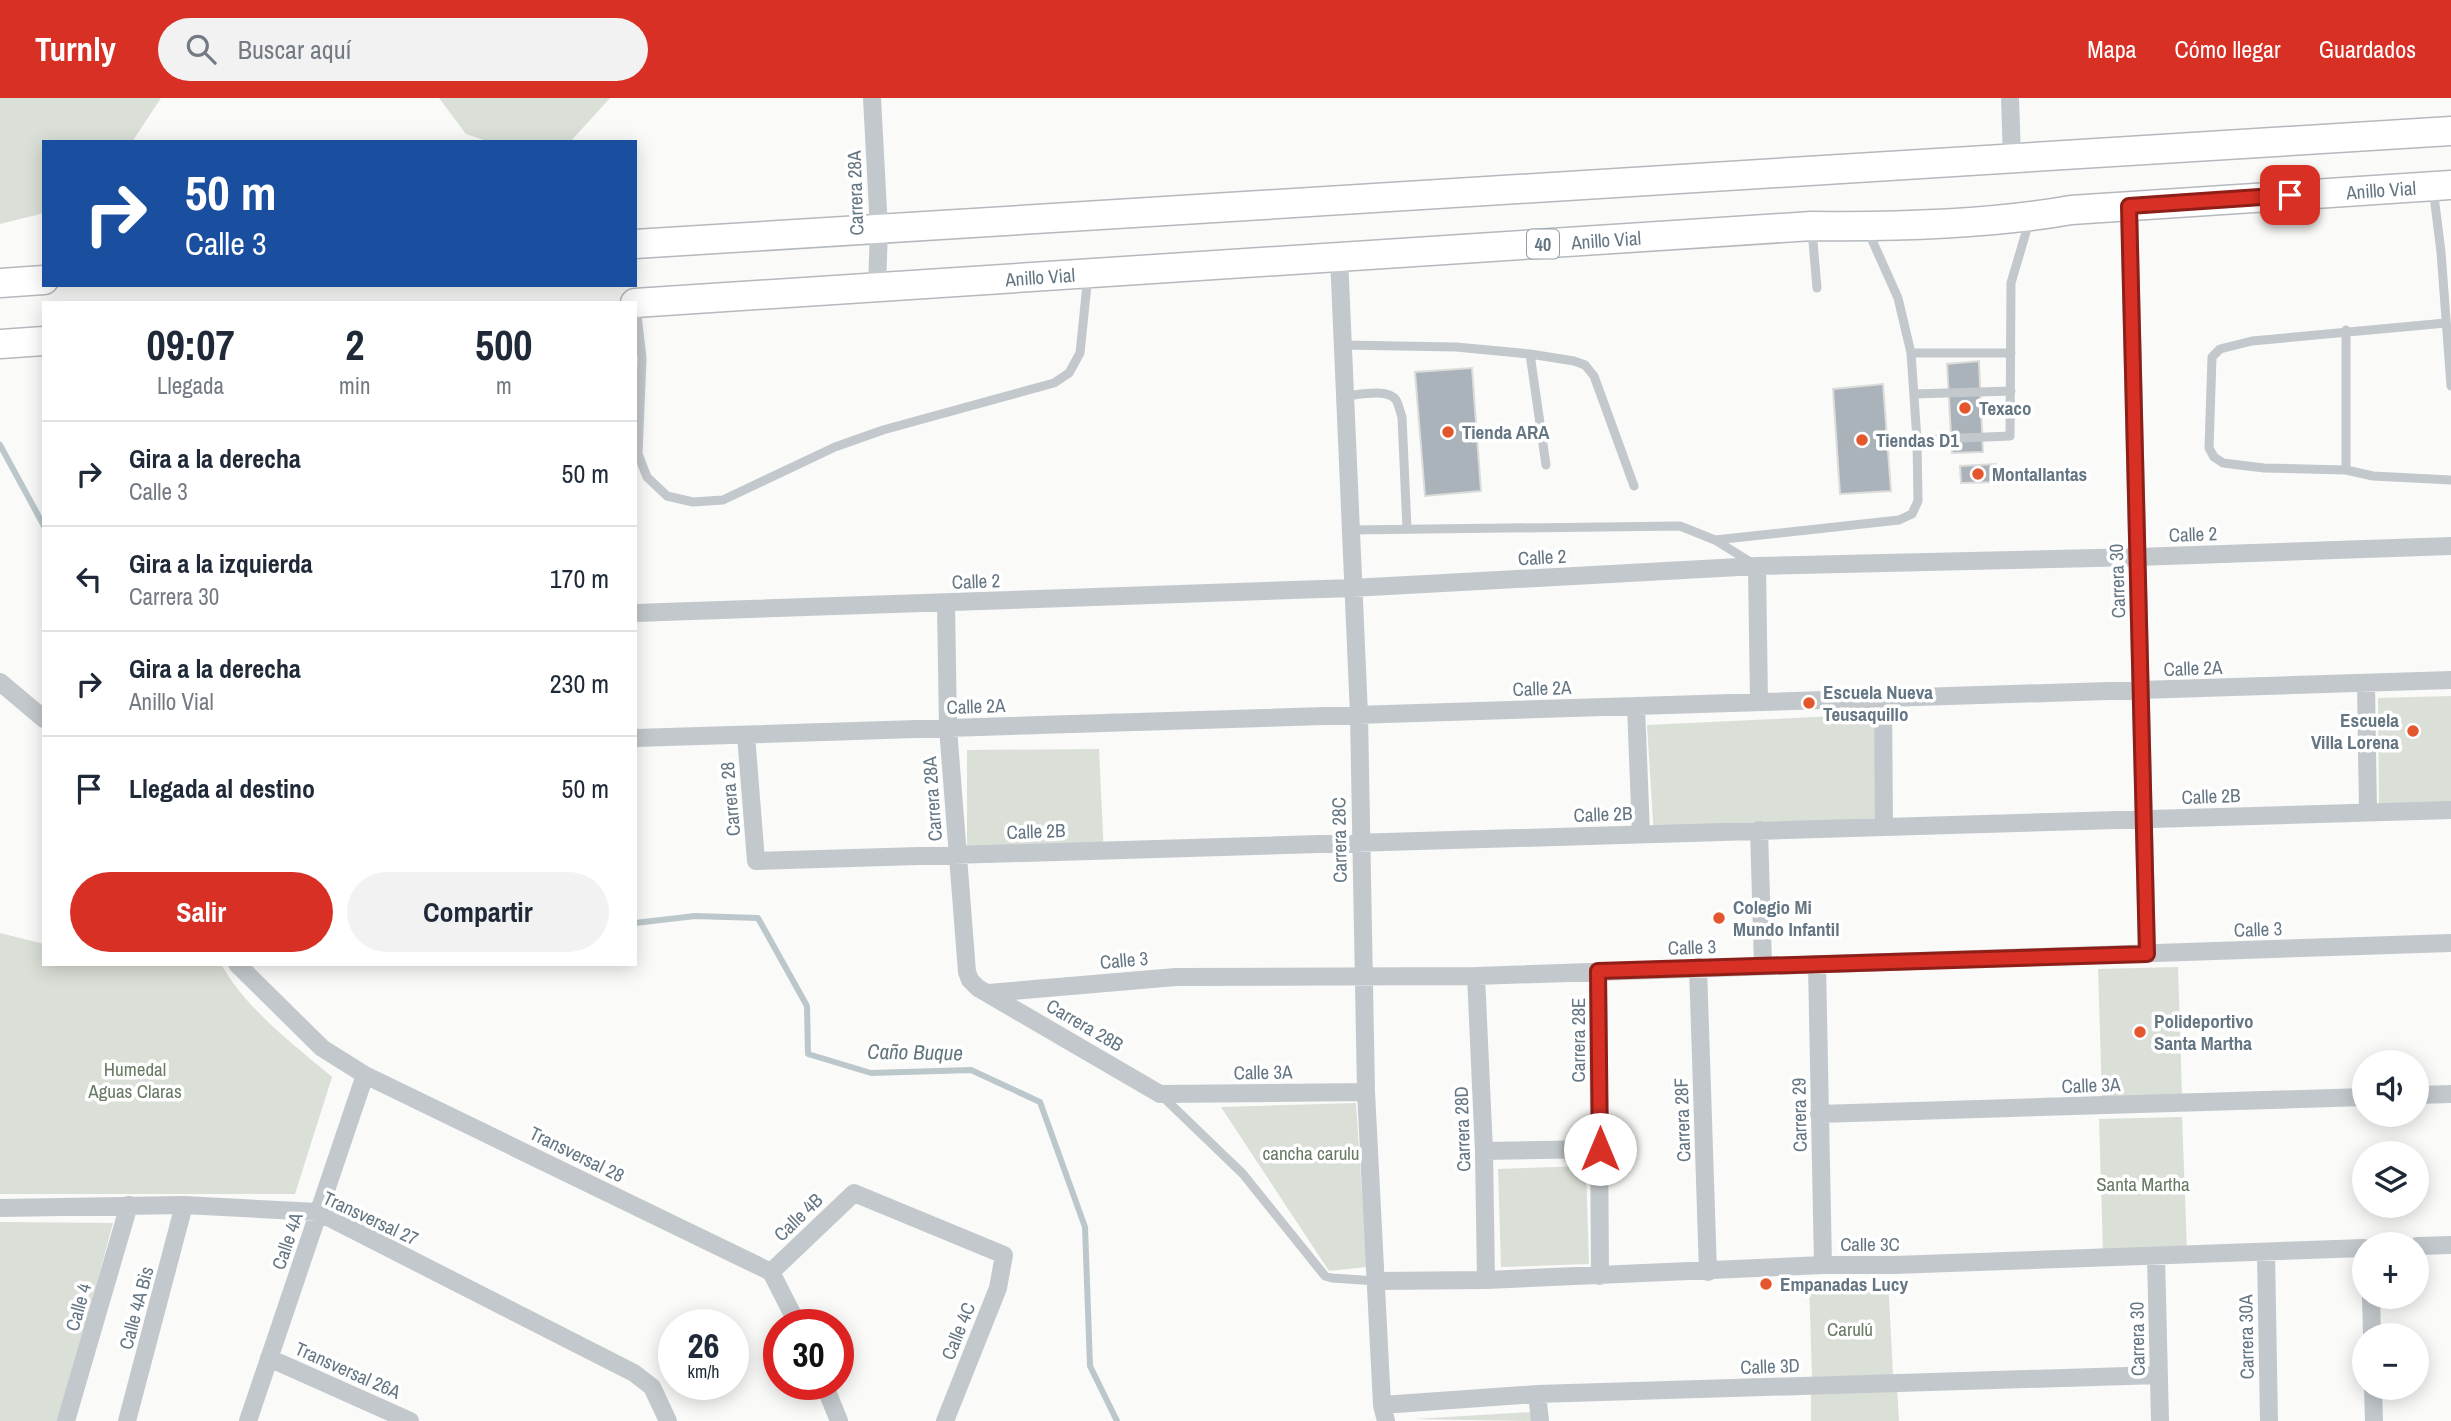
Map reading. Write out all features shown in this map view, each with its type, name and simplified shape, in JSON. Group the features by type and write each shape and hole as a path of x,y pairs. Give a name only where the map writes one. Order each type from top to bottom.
{"highway":[{"path":"637,244 2451,131"},
{"name":"Anillo Vial","path":"637,303 1812,226 1866,227 2031,217 2070,210 2442,186"},
{"path":"0,283 42,280"},
{"path":"2,344 42,341"}],"street":[{"name":"Carrera 28A","path":"872,98 879,229 877,287"},
{"path":"2010,98 2012,158"},
{"name":"Carrera 30","path":"2129,206 2147,954"},
{"name":"Carrera 28C","path":"1339,257 1359,715 1366,1092 1384,1413"},
{"name":"Calle 2","path":"637,613 1352,588 1757,566 2451,546"},
{"path":"1757,566 1759,702"},
{"name":"Carrera 28A","path":"947,603 948,728 967,972 970,980 983,990"},
{"name":"Calle 2A","path":"637,738 2451,680"},
{"path":"0,682 42,717"},
{"path":"2366,683 2368,812"},
{"path":"1883,697 1884,827"},
{"path":"1636,706 1640,834"},
{"name":"Carrera 28","path":"746,735 756,861"},
{"name":"Calle 2B","path":"756,861 2451,810"},
{"path":"1759,830 1763,965"},
{"path":"2451,943 2451,958"},
{"name":"Calle 3","path":"983,990 1176,976 1476,976 2451,943"},
{"name":"Carrera 29","path":"1817,964 1823,1265"},
{"name":"Transversal 28","path":"239,966 322,1048 365,1074 771,1272"},
{"name":"Carrera 28F","path":"1698,967 1708,1272"},
{"name":"Carrera 28E","path":"1598,971 1600,1276"},
{"name":"Carrera 28D","path":"1476,976 1484,1151 1486,1280"},
{"name":"Carrera 28B","path":"983,990 1160,1094"},
{"name":"Calle 4A","path":"248,1421 365,1074"},
{"name":"Calle 3A","path":"1160,1094 1366,1092"},
{"path":"2429,1095 2451,1094"},
{"name":"Calle 3A","path":"1819,1114 2352,1097"},
{"path":"1484,1151 1600,1149"},
{"name":"Calle 4B","path":"771,1272 854,1193 1004,1255"},
{"name":"Calle 4","path":"66,1421 129,1205"},
{"name":"Transversal 27","path":"0,1208 184,1205 318,1212 634,1373 652,1387 668,1421"},
{"name":"Calle 4A Bis","path":"127,1421 184,1205"},
{"path":"2429,1246 2451,1245"},
{"name":"Calle 3C","path":"1376,1281 1486,1280 1823,1265 1894,1265 2352,1248"},
{"name":"Carrera 30A","path":"2266,1252 2269,1421"},
{"name":"Calle 4C","path":"945,1421 998,1288 1004,1255"},
{"name":"Carrera 30","path":"2156,1256 2160,1421"},
{"path":"771,1272 790,1309"},
{"name":"Transversal 26A","path":"270,1358 410,1421"},
{"name":"Calle 3D","path":"1384,1413 1537,1394 2159,1376"},
{"path":"1537,1394 1540,1421"},
{"path":"830,1400 839,1421"},
{"path":"2373,1400 2374,1421"}],"lane":[{"path":"2442,186 2446,251 2446,323 2451,383"},
{"path":"1917,440 2010,436 2011,283 2031,217"},
{"path":"1812,226 1817,288"},
{"path":"1715,540 1899,520 1912,514 1918,501 1911,354 1898,298 1866,227"},
{"path":"637,312 642,358 638,454 647,477 667,496 693,502 723,500 835,447 883,430 1054,383 1069,373 1080,353 1088,274"},
{"path":"2446,323 2346,330 2252,341 2220,349 2212,357 2209,448 2214,457 2223,463 2264,468 2346,470 2373,476 2451,480"},
{"path":"2346,330 2346,470"},
{"path":"1342,345 1456,347 1530,354 1585,365 1594,376 1634,486"},
{"path":"1911,354 2011,353"},
{"path":"1530,354 1546,465"},
{"path":"1914,394 2011,390"},
{"path":"1345,396 1384,394 1390,395 1396,401 1402,417 1407,529"},
{"path":"1350,530 1681,526 1715,540 1757,566"},
{"path":"1160,1094 1243,1174 1321,1272 1332,1278 1376,1281"}],"green space":[{"path":"0,98 161,98 133,140 42,140 42,214 0,224"},
{"path":"439,98 610,98 572,140 484,140 466,134"},
{"path":"2451,696 2451,810 2379,813 2378,698"},
{"path":"1879,714 1884,830 1654,837 1647,725"},
{"path":"1099,749 1104,856 967,861 967,750"},
{"name":"Humedal Aguas Claras","path":"0,933 42,944 42,966 222,966 257,1011 332,1077 295,1194 0,1194"},
{"name":"Polideportivo Santa Martha","path":"2178,967 2182,1095 2102,1097 2098,969"},
{"name":"cancha carulu","path":"1356,1103 1367,1267 1329,1271 1221,1107"},
{"name":"Santa Martha","path":"2182,1117 2187,1250 2103,1252 2099,1119"},
{"path":"1586,1166 1589,1264 1501,1267 1498,1169"},
{"path":"0,1222 113,1223 60,1421 0,1421"},
{"name":"Carulú","path":"1888,1279 1893,1375 1812,1377 1809,1283"},
{"name":"Carulú","path":"1897,1387 1899,1421 1811,1421 1811,1389"},
{"path":"1532,1412 1533,1421 1414,1419"}],"building":[{"name":"Texaco","path":"1979,361 1983,452 1952,453 1947,364"},
{"name":"Tienda ARA","path":"1472,368 1481,491 1425,496 1415,372"},
{"name":"Tiendas D1","path":"1883,384 1891,491 1840,494 1833,389"},
{"name":"Montallantas","path":"1996,464 1997,482 1961,483 1960,466"}],"waterway":[{"name":"Caño Buque","path":"0,445 42,522"},
{"name":"Caño Buque","path":"637,923 695,916 758,918 807,1006 808,1054 871,1073 971,1070 1040,1102 1085,1227 1090,1366 1117,1421"}],"place":[{"name":"Texaco","path":"1965,408"},
{"name":"Tienda ARA","path":"1448,432"},
{"name":"Tiendas D1","path":"1862,440"},
{"name":"Montallantas","path":"1978,474"},
{"name":"Escuela Nueva Teusaquillo","path":"1809,703"},
{"name":"Escuela Villa Lorena","path":"2413,731"},
{"name":"Colegio Mi Mundo Infantil","path":"1719,918"},
{"name":"Polideportivo Santa Martha","path":"2140,1032"},
{"name":"Empanadas Lucy","path":"1766,1284"}],"route":[{"path":"1600,1149 1598,971 2147,954 2129,206 2290,195"}]}
